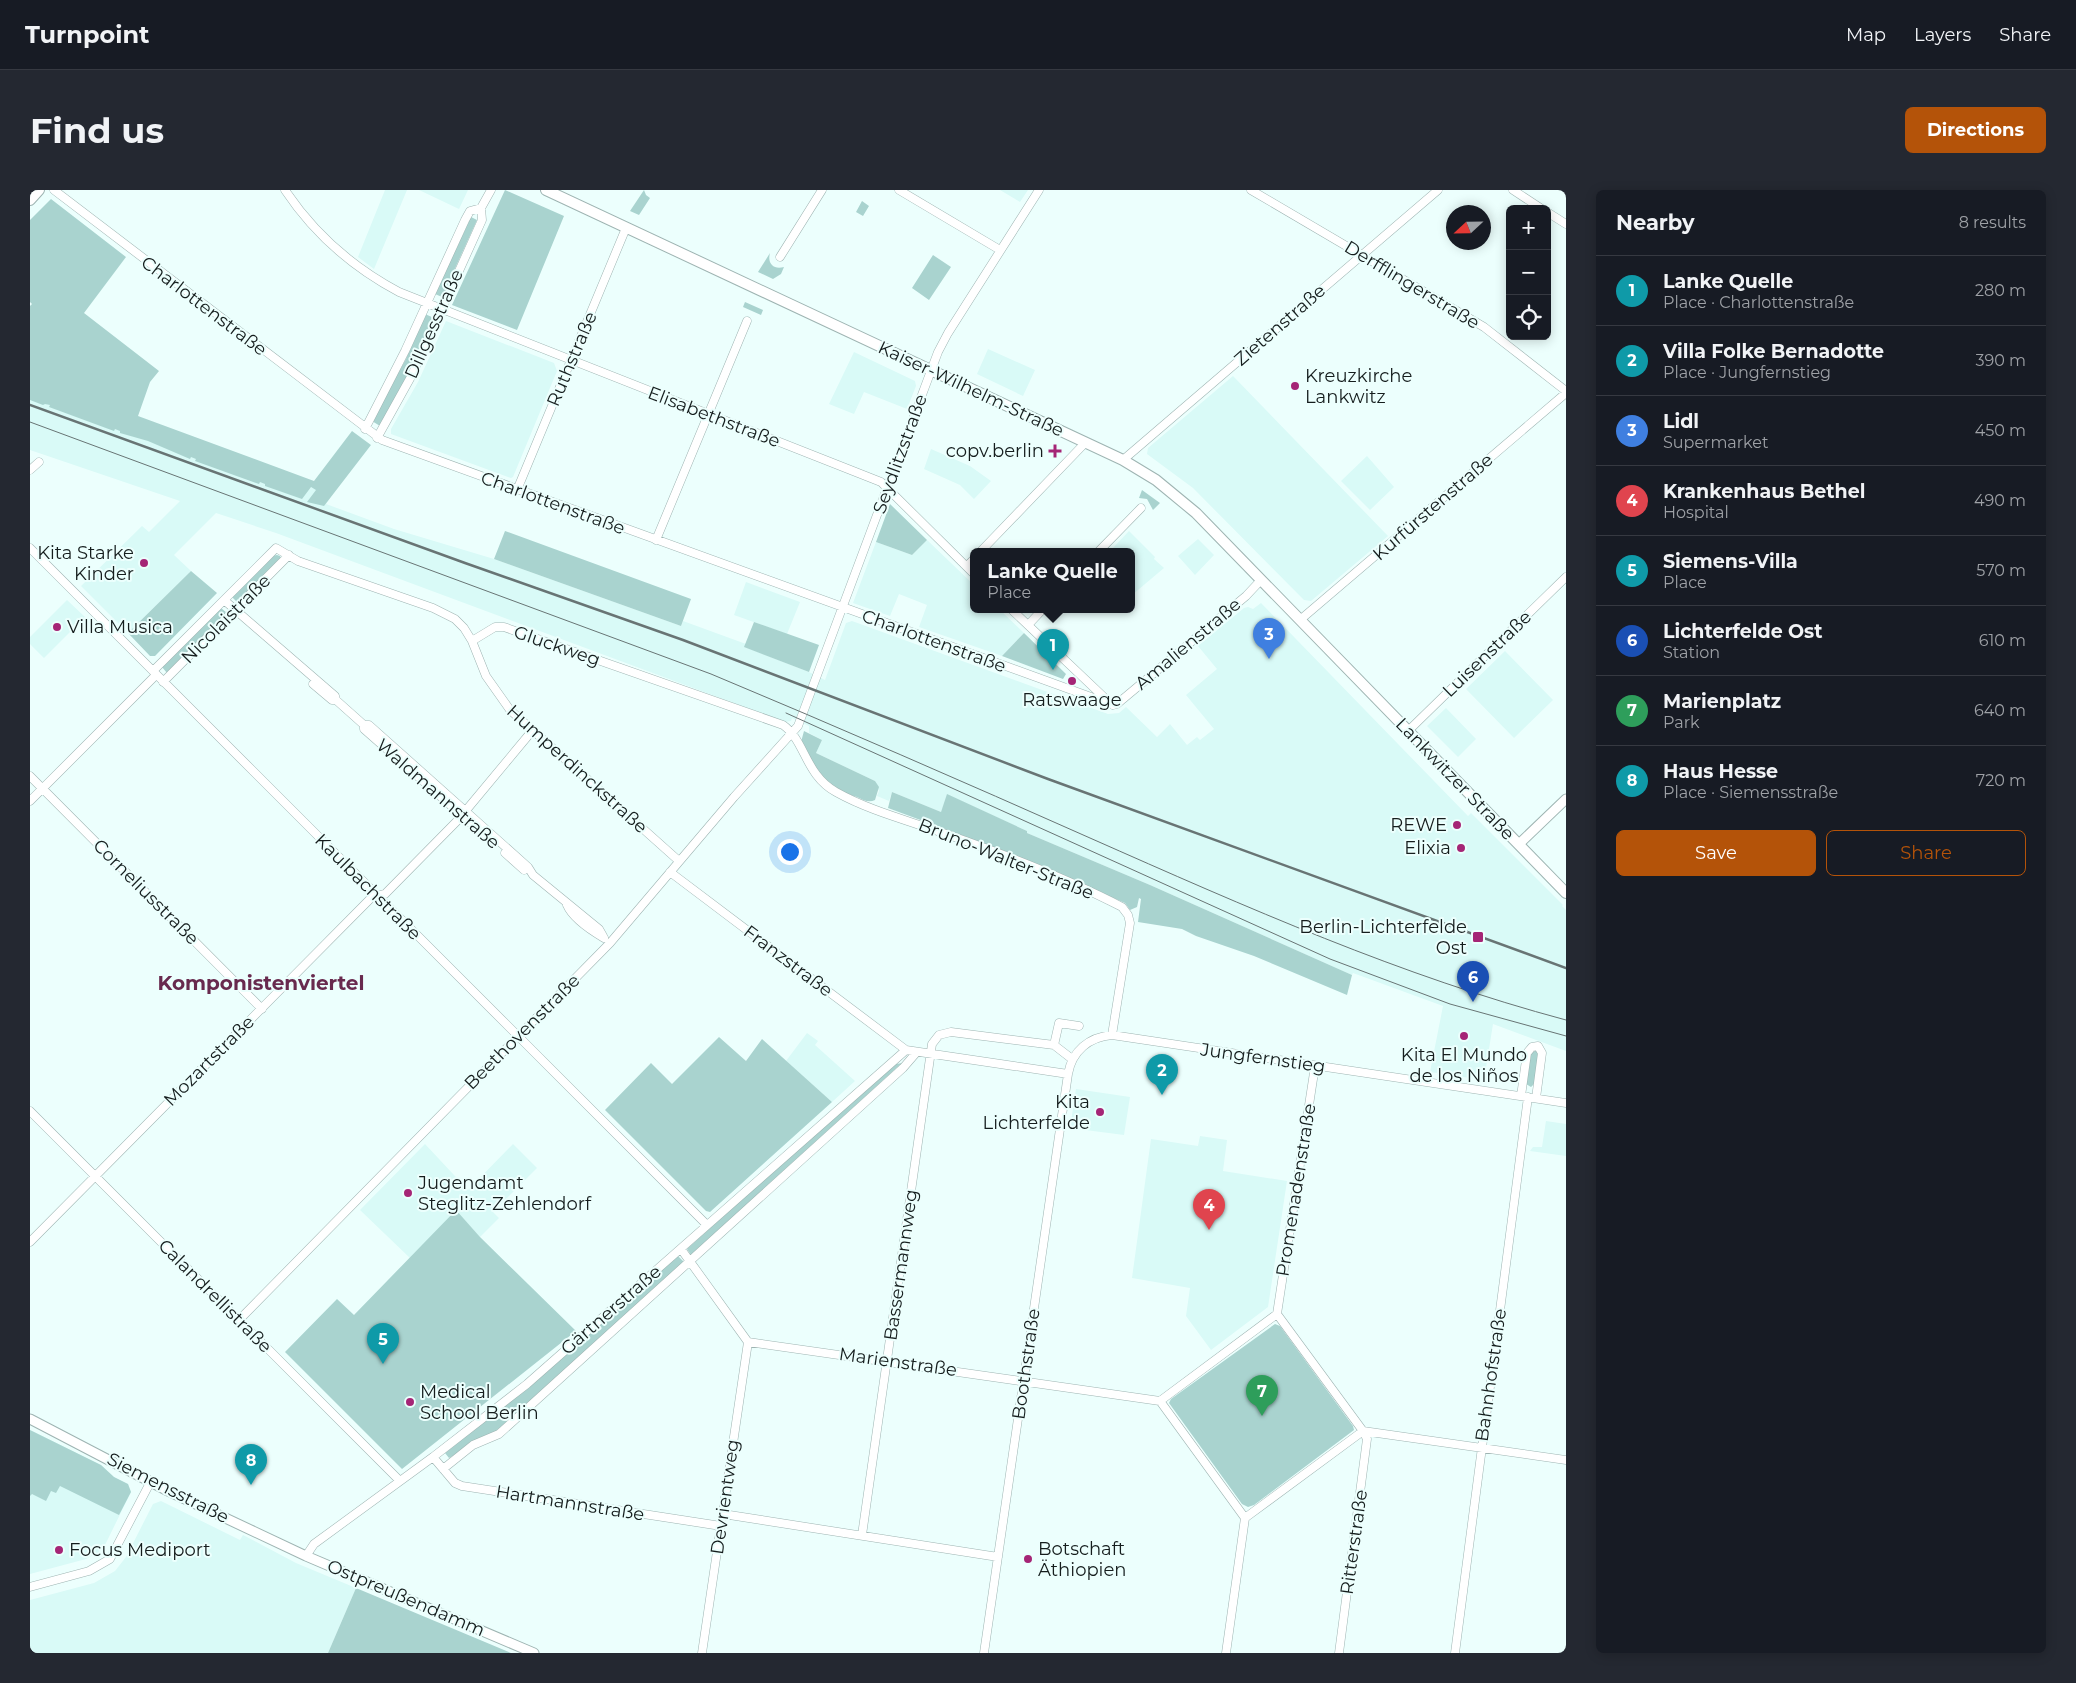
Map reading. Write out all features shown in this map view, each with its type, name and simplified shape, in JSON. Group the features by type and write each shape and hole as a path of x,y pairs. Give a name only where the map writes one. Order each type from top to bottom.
{"main road":[{"path":"30,200 39,190"},
{"name":"Kaiser-Wilhelm-Straße","path":"546,190 1085,442 1122,460 1156,480 1189,506 1344,665"},
{"name":"Lankwitzer Straße","path":"1344,665 1566,893"}],"street":[{"name":"Charlottenstraße","path":"54,190 377,438 1113,705"},
{"name":"Elisabethstraße","path":"285,190 316,230 346,259 378,281 441,309 881,482 970,569"},
{"name":"Dillgesstraße","path":"377,438 412,375 482,220 481,208 491,190"},
{"path":"780,257 822,190"},
{"path":"899,190 1000,250"},
{"name":"Seydlitzstraße","path":"793,733 798,726 931,370 948,333 1039,190"},
{"name":"Derfflingerstraße","path":"1251,190 1490,332 1566,392"},
{"name":"Zietenstraße","path":"1122,460 1438,190"},
{"path":"1513,190 1536,205"},
{"name":"Dillgesstraße","path":"365,429 405,351 465,220 470,211 481,208"},
{"path":"1551,215 1566,224"},
{"name":"Ruthstraße","path":"517,490 626,228"},
{"path":"656,540 747,321"},
{"name":"Kurfürstenstraße","path":"1300,620 1566,392"},
{"path":"984,548 1085,442"},
{"path":"30,470 39,462"},
{"path":"1102,548 1141,508"},
{"name":"Kaulbachstraße","path":"30,548 707,1225"},
{"name":"Nicolaistraße","path":"30,800 276,548 289,555 163,682"},
{"path":"289,555 298,561 433,608 454,619 464,628 472,640"},
{"path":"967,566 970,563"},
{"name":"Luisenstraße","path":"1408,731 1566,576"},
{"name":"Amalienstraße","path":"1113,705 1117,704 1246,596 1262,580"},
{"name":"Waldmannstraße","path":"224,600 265,637 269,644 290,659 332,700 336,700 364,725 369,725 517,861 528,866 531,872 568,905 573,906 600,929 603,936 610,943"},
{"path":"1015,613 1113,705"},
{"path":"1028,625 1039,613"},
{"name":"Gluckweg","path":"472,640 495,627 504,627 783,725 793,733"},
{"name":"Humperdinckstraße","path":"472,640 486,676 510,710 679,861"},
{"name":"Mozartstraße","path":"30,1242 372,897 385,894 463,813 532,731"},
{"name":"Beethovenstraße","path":"239,1320 610,943 737,793 793,733"},
{"name":"Bruno-Walter-Straße","path":"793,733 812,769 821,781 835,792 1020,861 1122,907 1128,915 1130,923 1112,1035"},
{"name":"Corneliusstraße","path":"30,776 262,1009"},
{"path":"1518,844 1566,799"},
{"name":"Franzstraße","path":"670,872 906,1050"},
{"path":"1072,1059 1054,1045 1059,1023 1079,1026"},
{"name":"Bassermannweg","path":"862,1535 934,1039 944,1033 951,1032 1054,1045"},
{"name":"Jungfernstieg","path":"1068,1074 1072,1059 1089,1041 1100,1036 1112,1035 1566,1103"},
{"path":"1538,1046 1542,1053 1528,1097 1528,1053 1532,1047 1538,1046"},
{"path":"906,1050 916,1053 1068,1074"},
{"name":"Gärtnerstraße","path":"306,1556 314,1544 433,1457 527,1384 906,1050"},
{"name":"Gärtnerstraße","path":"443,1469 473,1445 499,1434 904,1068 916,1053"},
{"name":"Promenadenstraße","path":"1276,1314 1315,1066"},
{"name":"Boothstraße","path":"984,1653 1068,1074"},
{"name":"Bahnhofstraße","path":"1455,1653 1528,1097"},
{"name":"Calandrellistraße","path":"30,1110 400,1481"},
{"path":"681,1249 748,1342"},
{"path":"1226,1653 1245,1518 1160,1401 1276,1314 1364,1432"},
{"name":"Marienstraße","path":"748,1342 1160,1401"},
{"name":"Devrientweg","path":"702,1653 748,1342"},
{"name":"Siemensstraße","path":"30,1419 151,1481 306,1556"},
{"path":"1245,1518 1364,1432 1566,1460"},
{"name":"Ritterstraße","path":"1339,1653 1368,1439 1364,1432"},
{"name":"Hartmannstraße","path":"433,1457 454,1483 462,1486 721,1526"},
{"path":"30,1588 89,1571 110,1559 151,1481"},
{"path":"723,1514 998,1557"},
{"name":"Ostpreußendamm","path":"306,1556 534,1653"}],"shaded area":[{"path":"385,190 407,190 374,269 358,257"},
{"path":"419,190 468,190 459,209"},
{"path":"505,190 564,216 517,330 452,305"},
{"path":"644,190 650,198 639,215 630,211"},
{"path":"1000,190 1028,190 1020,202"},
{"path":"51,199 126,257 84,313 159,371 150,382 138,416 314,481 352,431 371,445 324,506 307,502 316,490 311,487 302,499 265,486 265,484 260,482 259,484 195,461 196,459 191,457 190,459 148,441 120,433 120,431 115,429 114,431 49,407 50,405 43,405 30,400 30,306 32,304 30,302 30,220"},
{"path":"862,201 869,206 863,216 856,212"},
{"path":"471,217 477,220 442,297 435,294"},
{"path":"770,253 770,263 774,267 784,267 781,274 773,279 758,272"},
{"path":"933,255 951,267 929,300 912,288"},
{"path":"745,302 763,310 761,315 743,307"},
{"path":"425,314 434,318 407,377 380,426 372,421 406,359"},
{"path":"446,321 554,363 557,371 511,478 391,434 391,429 418,382"},
{"path":"988,349 1035,370 1023,396 977,374"},
{"path":"854,352 915,381 916,386 907,409 864,392 854,414 829,404"},
{"path":"1233,376 1388,536 1311,601 1304,600 1193,488 1147,454 1148,448"},
{"path":"30,393 119,416 332,495 326,504 394,529 494,559 681,626 683,621 746,644 745,647 825,680 846,623 852,621 1108,714 1119,713 1126,707 1157,737 1170,724 1187,745 1197,737 1200,740 1214,729 1186,695 1217,669 1198,646 1244,608 1253,609 1261,603 1468,816 1471,813 1563,905 1566,910 1566,1051 1493,1024 1484,1080 1430,1072 1443,1006 1353,973 1352,975 1150,885 1027,833 1027,831 948,795 941,812 892,792 889,801 877,796 879,791 875,781 816,753 822,740 809,733 809,726 792,718 791,721 785,722 276,533 216,513 174,555 191,571 128,633 81,586 142,526 149,532 180,501 30,450"},
{"path":"931,449 970,466 991,481 974,499 960,485 924,469"},
{"path":"1367,456 1394,487 1370,510 1341,481"},
{"path":"1142,490 1160,503 1153,510 1147,499 1139,498"},
{"path":"890,504 927,540 912,555 876,542"},
{"path":"505,531 691,599 681,626 494,559"},
{"path":"1129,531 1164,568 1135,592 1135,548 1113,548"},
{"path":"1198,539 1214,555 1195,575 1178,556"},
{"path":"927,540 970,581 970,613 1003,613 1024,633 1002,656 919,627 927,605 899,594 890,616 853,603 876,542 912,555"},
{"path":"272,556 280,556 281,560 237,602 232,597"},
{"path":"191,571 217,593 155,656 150,656 128,633"},
{"path":"746,582 800,602 787,634 734,615"},
{"name":"Villa Musica","path":"67,600 85,617 44,658 30,644 30,637"},
{"path":"221,608 227,613 167,673 162,667"},
{"path":"754,622 819,645 809,672 744,647"},
{"path":"1024,633 1066,674 1063,679 1002,656"},
{"path":"1505,651 1553,700 1514,738 1466,689"},
{"path":"1446,708 1476,739 1458,757 1427,726"},
{"path":"804,731 822,740 816,753 875,781 879,787 875,800 866,801 845,793 822,777 801,742"},
{"path":"892,792 941,812 947,794 1027,831 1027,833 1150,885 1352,975 1347,995 1254,956 1196,936 1182,929 1138,922 1141,899 1139,898 1137,907 1130,910 1125,903 1007,852 888,808"},
{"path":"807,1033 818,1041 815,1045 855,1081 832,1102 786,1061"},
{"path":"719,1037 746,1061 762,1039 832,1102 710,1212 706,1211 605,1110 651,1063 672,1084"},
{"path":"1536,1051 1539,1054 1534,1084 1531,1087 1526,1084 1531,1055 1532,1052"},
{"path":"902,1063 691,1255 687,1249 891,1065"},
{"name":"Kita Lichterfelde","path":"1076,1089 1130,1097 1124,1135 1070,1128"},
{"path":"1546,1121 1566,1124 1566,1156 1530,1151 1533,1147 1542,1147"},
{"path":"1200,1136 1227,1140 1223,1171 1287,1181 1268,1307 1211,1350 1186,1316 1190,1288 1132,1278 1151,1139 1198,1146"},
{"path":"425,1144 468,1190 513,1144 537,1168 493,1212 499,1218 480,1237 456,1211 410,1258 360,1210"},
{"path":"456,1210 480,1237 576,1331 402,1469 285,1352 337,1299 354,1315"},
{"path":"678,1256 684,1262 494,1433 449,1458 445,1453 527,1388"},
{"path":"1275,1324 1280,1326 1353,1426 1354,1430 1254,1505 1248,1507 1242,1504 1169,1403 1171,1399"},
{"path":"30,1430 101,1465 114,1477 128,1484 131,1492 105,1545 99,1552 86,1559 30,1574"},
{"path":"30,1430 101,1465 114,1477 128,1484 131,1492 119,1515 60,1486 56,1493 51,1491 46,1501 32,1494 30,1496"},
{"path":"161,1501 240,1540 243,1535 296,1563 356,1588 328,1653 30,1653 30,1600 94,1583 115,1571 126,1557 153,1504"},
{"path":"356,1588 511,1653 328,1653"}],"tram line":[{"path":"30,422 711,674 1207,889 1325,938 1444,983 1566,1020"},
{"path":"786,713 1330,959 1450,1004 1566,1036"}],"railway":[{"path":"30,405 683,640 1048,779 1566,968"}],"place":[{"name":"Kreuzkirche Lankwitz","path":"1295,386"},
{"name":"copv.berlin","path":"1055,451"},
{"name":"Kita Starke Kinder","path":"144,563"},
{"name":"Villa Musica","path":"57,627"},
{"name":"Lidl","path":"1269,659"},
{"name":"Lanke Quelle","path":"1053,670"},
{"name":"Ratswaage","path":"1072,681"},
{"name":"REWE","path":"1457,825"},
{"name":"Elixia","path":"1461,848"},
{"name":"Berlin-Lichterfelde Ost","path":"1478,937"},
{"name":"Lichterfelde Ost","path":"1473,1002"},
{"name":"Kita El Mundo de los Niños","path":"1464,1036"},
{"name":"Villa Folke Bernadotte","path":"1162,1095"},
{"name":"Kita Lichterfelde","path":"1100,1112"},
{"name":"Jugendamt Steglitz-Zehlendorf","path":"408,1193"},
{"name":"Krankenhaus Bethel","path":"1209,1230"},
{"name":"Siemens-Villa","path":"383,1364"},
{"name":"Medical School Berlin","path":"410,1402"},
{"name":"Marienplatz","path":"1262,1416"},
{"name":"Haus Hesse","path":"251,1485"},
{"name":"Focus Mediport","path":"59,1550"},
{"name":"Botschaft Äthiopien","path":"1028,1559"}],"district":[{"name":"Komponistenviertel","path":"261,983"}]}
